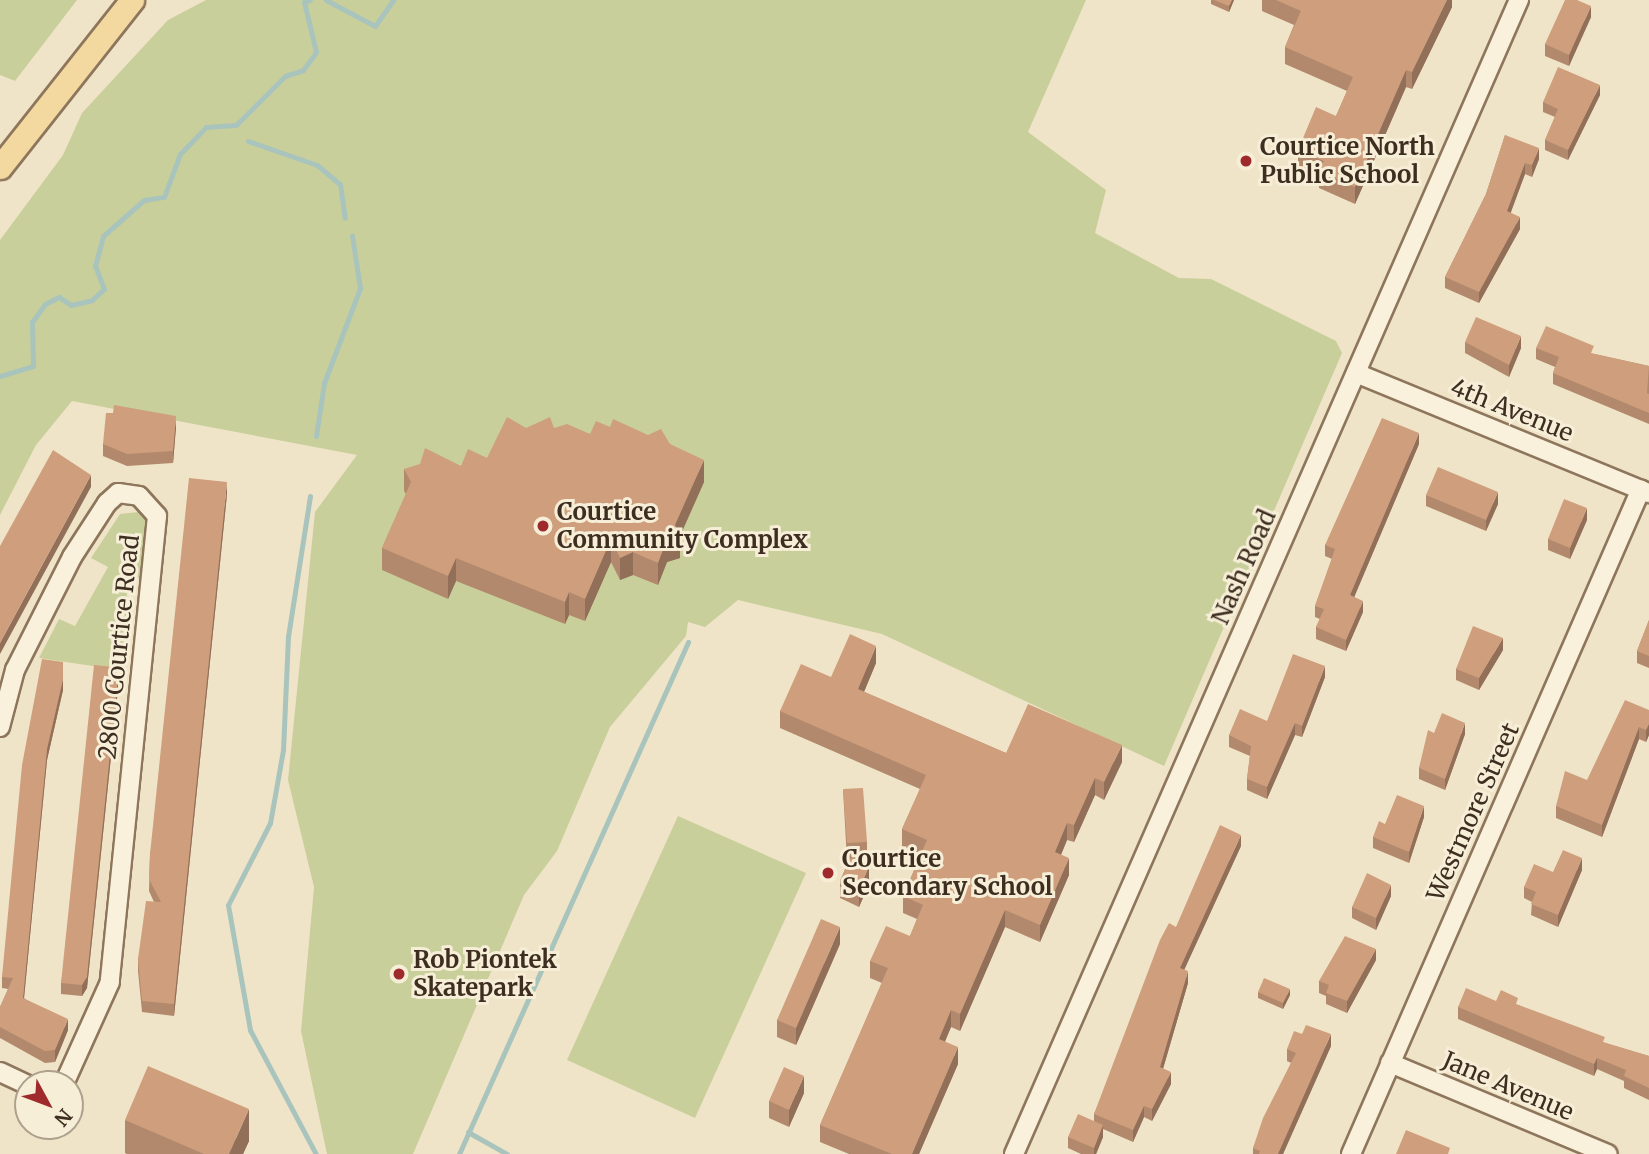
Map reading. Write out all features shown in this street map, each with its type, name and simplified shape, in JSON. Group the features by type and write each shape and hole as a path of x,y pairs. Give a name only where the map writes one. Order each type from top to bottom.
{"main road":[{"path":"0,167 132,0"}],"street":[{"name":"Nash Road","path":"1014,1154 1519,0"},
{"name":"4th Avenue","path":"1356,373 1645,491"},
{"name":"Westmore Street","path":"1352,1154 1645,491"},
{"name":"2800 Courtice Road","path":"0,727 15,670 72,557 107,503 118,493 139,496 157,516 110,982 70,1070"},
{"name":"Jane Avenue","path":"1390,1063 1608,1154"}],"green space":[{"path":"0,0 77,0 15,81 0,75"},
{"path":"206,0 1086,0 1028,132 1106,190 1095,233 1179,278 1211,279 1336,341 1342,353 1164,766 882,634 738,600 705,627 688,622 686,636 610,727 557,851 524,895 413,1154 327,1154 301,1031 314,887 288,780 315,512 357,455 72,401 36,445 0,515 0,240 63,155 82,113 168,20"},
{"path":"138,512 147,519 142,578 127,578 126,671 39,658 59,619 75,626 108,567 91,558 120,514"},
{"path":"678,816 806,873 695,1118 567,1060"}],"building":[{"path":"1214,0 1232,0 1229,6"},
{"path":"1276,0 1447,0 1412,72 1406,70 1355,187 1319,171 1324,161 1298,150 1316,107 1336,116 1353,77 1285,47 1301,11"},
{"path":"1565,0 1577,0 1591,6 1569,55 1545,44"},
{"path":"1558,67 1600,85 1568,150 1545,140 1558,109 1543,102"},
{"path":"1505,135 1539,148 1532,165 1525,163 1507,211 1520,217 1479,292 1445,277 1486,194"},
{"path":"1476,317 1521,336 1509,365 1465,342"},
{"path":"1546,326 1594,346 1591,353 1649,366 1649,413 1553,373 1559,357 1536,348"},
{"path":"114,405 176,416 173,451 127,454 103,444 106,413 113,413"},
{"name":"Courtice Community Complex","path":"507,417 526,428 550,417 554,428 567,424 590,434 596,421 610,427 613,419 648,435 661,429 670,444 704,460 675,525 680,535 667,539 658,563 633,552 620,558 611,539 585,599 569,592 565,602 456,558 448,576 382,548 411,482 404,469 420,464 425,448 461,466 468,449 487,458"},
{"path":"1382,418 1419,433 1350,595 1363,601 1346,640 1316,627 1324,609 1315,606 1335,549 1325,545"},
{"path":"53,450 91,475 0,643 0,546"},
{"path":"1438,467 1498,492 1486,520 1426,495"},
{"path":"189,478 227,482 174,1004 142,1001 138,959 146,901 161,902 149,879 150,854"},
{"path":"1564,499 1587,508 1570,548 1548,539"},
{"path":"1649,620 1649,656 1637,651"},
{"path":"1473,626 1503,638 1479,678 1456,669"},
{"path":"850,634 876,646 858,689 1006,753 1028,704 1122,745 1104,782 1095,778 1074,825 1067,823 1055,852 1069,858 1040,925 1005,910 960,1014 951,1010 939,1039 958,1047 912,1154 892,1154 820,1125 888,968 870,961 886,926 910,936 923,905 903,896 927,840 902,829 926,775 780,711 801,664 831,677"},
{"path":"1293,654 1325,666 1302,726 1295,723 1267,787 1247,779 1251,746 1229,735 1240,709 1267,721"},
{"path":"42,659 63,662 63,679 47,749 23,998 68,1019 55,1050 45,1051 0,1027 0,1007 13,978 2,977 22,765"},
{"path":"94,665 114,667 118,677 87,977 82,985 61,983"},
{"path":"1625,700 1649,710 1649,724 1646,730 1639,727 1602,825 1556,806 1565,771 1587,780"},
{"path":"1442,713 1465,723 1445,779 1419,768 1428,730 1434,733"},
{"path":"863,788 867,842 847,843 843,789"},
{"path":"1397,795 1424,806 1409,852 1373,837 1379,821 1385,824"},
{"path":"1220,825 1241,835 1180,968 1188,971 1160,1067 1171,1072 1152,1109 1144,1106 1133,1130 1094,1114 1160,940 1169,923 1176,927"},
{"path":"1563,850 1582,858 1558,915 1531,904 1536,892 1524,887 1534,864 1553,872"},
{"path":"850,858 869,866 859,890 840,881"},
{"path":"1367,873 1391,885 1376,918 1352,907"},
{"path":"821,919 840,927 796,1028 777,1020"},
{"path":"1345,936 1376,949 1347,1001 1326,993 1329,985 1319,981"},
{"path":"1264,978 1290,989 1283,1003 1258,992"},
{"path":"1466,988 1496,1001 1501,990 1518,998 1516,1004 1605,1037 1603,1042 1649,1056 1649,1088 1624,1076 1626,1070 1597,1058 1594,1064 1458,1007"},
{"path":"1306,1025 1331,1034 1278,1154 1259,1154 1260,1151 1253,1148 1263,1118 1296,1053 1287,1049 1294,1031 1302,1034"},
{"path":"148,1066 249,1109 229,1154 204,1154 125,1120"},
{"path":"784,1067 804,1076 789,1110 769,1101"},
{"path":"1078,1114 1103,1125 1094,1148 1068,1137"},
{"path":"1406,1130 1450,1148 1448,1154 1396,1154"}],"waterway":[{"path":"0,376 33,366 32,322 45,304 59,297 71,305 92,300 104,289 95,266 103,236 144,200 164,197 180,154 206,127 236,125 285,76 303,70 316,52 304,2 310,0"},
{"path":"326,0 375,26 393,0"},
{"path":"248,141 317,165 340,184 345,218"},
{"path":"316,436 324,383 360,288 352,236"},
{"path":"310,496 288,636 283,750 270,823 228,905 250,1030 316,1154"},
{"path":"459,1154 688,642"},
{"path":"468,1132 507,1154"}],"place":[{"name":"Courtice North Public School","path":"1246,161"},
{"name":"Courtice Community Complex","path":"543,526"},
{"name":"Courtice Secondary School","path":"828,873"},
{"name":"Rob Piontek Skatepark","path":"399,974"}]}
